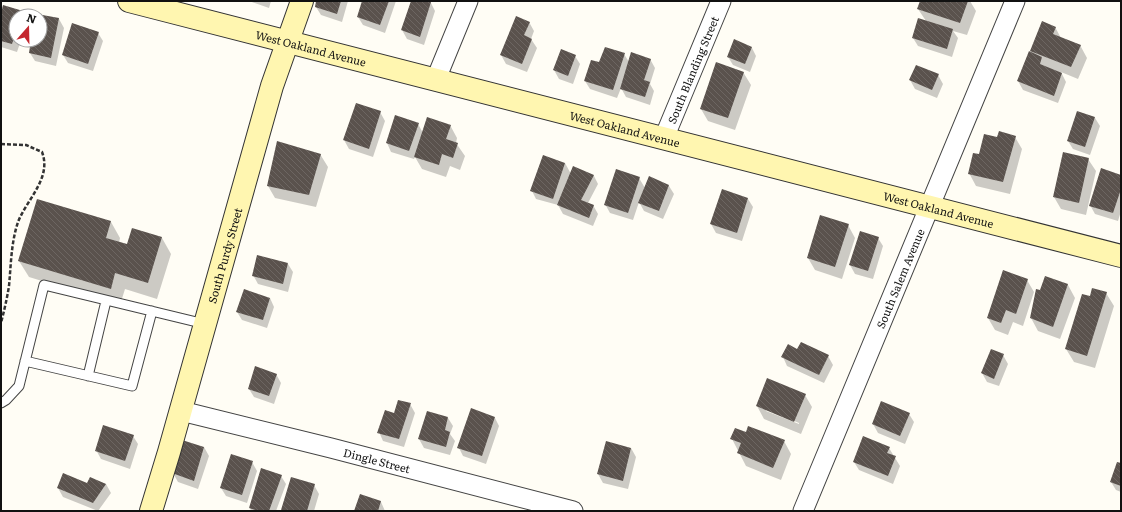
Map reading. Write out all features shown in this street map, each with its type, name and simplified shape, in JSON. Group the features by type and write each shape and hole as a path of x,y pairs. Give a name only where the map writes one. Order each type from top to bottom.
{"street":[{"name":"West Oakland Avenue","path":"129,1 1121,256"},
{"name":"South Purdy Street","path":"151,511 181,411 272,86 302,1"},
{"path":"436,79 468,1"},
{"name":"South Blanding Street","path":"664,138 722,1"},
{"name":"South Salem Avenue","path":"803,511 1015,1"},
{"name":"Dingle Street","path":"181,411 339,450 572,511"}],"lane":[{"path":"1,403 6,400 19,386 44,285 205,324"},
{"path":"88,376 106,301"},
{"path":"25,361 132,386 152,311"}],"path":[{"path":"1,144 26,145 42,152 45,160 43,179 34,190 18,222 12,249 7,299 1,323"}],"building":[{"path":"316,1 341,1 337,14 315,7"},
{"path":"362,1 389,1 380,25 357,17"},
{"path":"411,1 431,2 420,37 401,30"},
{"path":"920,1 968,1 960,23 917,9"},
{"path":"3,5 13,8 8,8 8,43 1,41 1,13"},
{"path":"48,16 59,18 51,58 29,53 30,48 48,48"},
{"path":"516,16 530,22 524,35 532,39 522,64 500,55"},
{"path":"918,18 953,29 947,49 912,38"},
{"path":"1042,21 1056,27 1053,34 1081,45 1071,67 1030,51"},
{"path":"72,23 99,32 88,64 62,55"},
{"path":"734,39 752,47 745,64 727,57"},
{"path":"605,47 625,53 613,90 584,81 591,60 599,62"},
{"path":"561,49 576,55 568,76 553,70"},
{"path":"1029,51 1042,57 1040,64 1062,73 1054,96 1017,81"},
{"path":"631,52 651,59 644,80 650,82 645,97 620,89"},
{"path":"716,62 744,72 728,118 700,109"},
{"path":"916,65 939,74 932,90 909,80"},
{"path":"356,103 381,111 369,149 343,140"},
{"path":"1077,111 1095,117 1085,147 1067,141"},
{"path":"395,115 419,123 409,151 386,143"},
{"path":"427,117 451,125 446,139 458,143 453,158 442,154 439,165 414,157"},
{"path":"999,131 1016,136 1003,182 968,174 973,153 979,154 984,134 997,137"},
{"path":"277,141 321,154 309,195 267,186"},
{"path":"1063,152 1089,158 1079,203 1053,197"},
{"path":"543,155 565,163 553,199 530,191"},
{"path":"573,166 594,175 581,200 594,205 589,218 557,205"},
{"path":"1101,168 1121,175 1121,189 1113,213 1089,206"},
{"path":"616,169 640,177 628,213 604,205"},
{"path":"649,176 669,185 659,211 638,203"},
{"path":"722,189 748,198 737,233 710,224"},
{"path":"37,199 111,221 106,238 127,244 132,228 162,237 148,283 115,273 111,289 18,261"},
{"path":"820,215 849,224 835,267 807,258"},
{"path":"860,231 879,237 868,271 849,265"},
{"path":"257,255 288,263 283,284 252,276"},
{"path":"1003,270 1028,279 1016,314 1006,310 1001,323 987,318"},
{"path":"1045,276 1068,284 1053,327 1030,318 1036,289 1040,290"},
{"path":"1092,288 1107,292 1087,356 1065,349 1082,294 1090,296"},
{"path":"244,289 270,298 263,320 236,312"},
{"path":"801,342 829,355 819,375 781,357 788,344 797,349"},
{"path":"991,349 1004,354 994,379 981,373"},
{"path":"255,366 277,374 269,396 248,389"},
{"path":"767,378 806,394 794,422 756,406"},
{"path":"398,400 411,403 399,439 377,433 385,410 394,413"},
{"path":"881,401 910,413 900,436 872,424"},
{"path":"471,408 495,417 482,456 457,448"},
{"path":"427,411 448,417 445,430 450,432 446,447 418,439"},
{"path":"103,425 134,435 125,461 95,451"},
{"path":"748,426 785,440 773,468 737,453 741,443 730,439 735,428 746,432"},
{"path":"863,436 890,447 887,453 896,456 888,476 853,462"},
{"path":"182,440 204,447 194,481 172,473"},
{"path":"606,441 631,448 623,481 597,474"},
{"path":"231,454 253,461 242,495 220,488"},
{"path":"1117,462 1121,463 1121,486 1110,482"},
{"path":"261,468 282,475 269,511 258,511 249,508"},
{"path":"63,473 87,483 90,477 106,484 93,503 57,488"},
{"path":"291,477 315,484 307,511 281,510"},
{"path":"360,494 381,501 378,511 354,511"}]}
